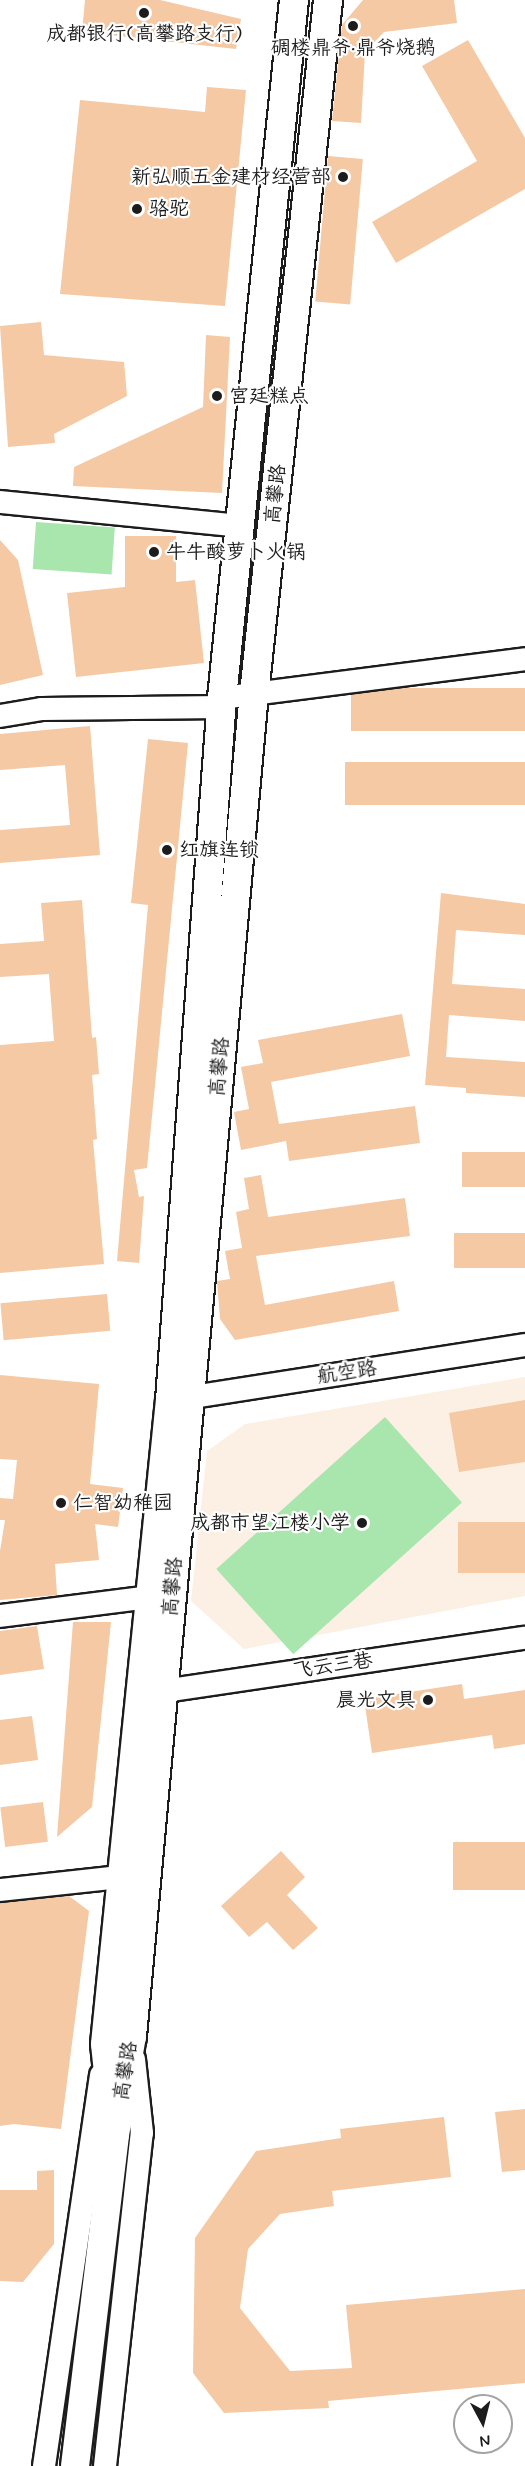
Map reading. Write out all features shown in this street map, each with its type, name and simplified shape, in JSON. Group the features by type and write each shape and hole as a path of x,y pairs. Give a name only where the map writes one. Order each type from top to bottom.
{"main road":[{"name":"高攀路","path":"115,2135 105,2044 120,1876 152,1690 150,1597 180,1399 222,703 294,0"},
{"name":"高攀路","path":"75,2466 115,2135 132,2036 152,1690 180,1399 328,0"}],"street":[{"path":"0,502 239,526"},
{"path":"0,716 42,709 222,703 254,694 525,659"},
{"name":"航空路","path":"180,1399 525,1345"},
{"path":"0,1616 150,1597"},
{"name":"飞云三巷","path":"152,1690 525,1638"},
{"path":"0,1890 120,1876"},
{"path":"105,2466 142,2133 132,2036"},
{"path":"44,2466 105,2044"}],"shaded area":[{"name":"成都市望江楼小学","path":"525,1377 525,1596 244,1649 191,1601 207,1451 245,1424"}],"green space":[{"path":"36,522 115,528 112,574 33,569"},
{"path":"385,1417 462,1502 293,1654 216,1569"}],"building":[{"path":"85,0 160,0 241,19 236,49 82,32"},
{"path":"363,0 454,0 457,23 384,32 365,52 361,123 332,121 342,25"},
{"path":"468,40 525,138 525,189 396,263 372,222 477,161 422,66"},
{"path":"207,87 246,90 225,306 60,294 80,100 205,112"},
{"path":"328,156 363,159 350,304 315,301"},
{"path":"41,322 44,355 124,362 127,396 54,434 55,443 8,447 0,326"},
{"path":"206,335 230,337 222,493 73,486 74,467 203,407"},
{"path":"125,536 176,536 176,582 195,580 204,663 76,677 67,593 125,587"},
{"path":"0,540 18,560 43,675 0,685"},
{"path":"351,688 525,688 525,731 351,731"},
{"path":"90,726 100,855 0,863 0,830 70,825 65,765 0,770 0,734"},
{"path":"148,739 188,743 147,1168 134,1170 139,1197 144,1196 139,1263 117,1261 148,905 131,903"},
{"path":"345,762 525,762 525,805 345,805"},
{"path":"441,893 525,904 525,935 456,930 452,984 525,989 525,1021 449,1015 446,1057 525,1062 525,1097 466,1093 466,1088 425,1085"},
{"path":"82,900 92,1038 96,1037 99,1074 92,1075 97,1139 93,1140 104,1264 0,1273 0,1045 54,1041 49,974 0,977 0,944 44,941 41,903"},
{"path":"402,1014 410,1056 271,1082 279,1124 415,1106 420,1143 289,1161 286,1141 241,1150 234,1112 249,1109 241,1067 263,1063 258,1040"},
{"path":"462,1152 525,1152 525,1187 462,1187"},
{"path":"261,1175 268,1217 405,1198 410,1236 256,1256 265,1305 394,1281 399,1311 235,1340 220,1319 217,1281 230,1279 225,1251 242,1248 236,1212 249,1209 244,1178"},
{"path":"454,1233 525,1233 525,1268 454,1268"},
{"path":"107,1294 110,1331 4,1340 0,1303"},
{"path":"0,1375 99,1384 90,1484 123,1488 118,1527 95,1524 99,1560 55,1564 57,1595 0,1600 0,1551 5,1520 0,1520 0,1498 13,1499 17,1460 0,1459"},
{"path":"525,1400 525,1462 459,1472 449,1413"},
{"path":"458,1522 525,1522 525,1573 458,1573"},
{"path":"73,1622 111,1622 92,1807 57,1837"},
{"path":"37,1626 44,1669 0,1675 0,1631"},
{"path":"462,1684 464,1699 525,1690 525,1744 494,1749 492,1735 372,1753 364,1699"},
{"path":"32,1716 38,1760 0,1765 0,1720"},
{"path":"43,1802 48,1842 5,1847 0,1807"},
{"path":"453,1842 525,1842 525,1890 453,1890"},
{"path":"281,1851 305,1877 287,1895 318,1928 293,1950 267,1922 249,1937 221,1906"},
{"path":"69,1896 89,1911 61,2129 14,2124 0,2126 0,1903"},
{"path":"525,2109 525,2170 502,2172 495,2112"},
{"path":"444,2117 451,2177 332,2191 334,2206 280,2214 248,2249 240,2308 290,2371 352,2368 346,2305 525,2289 525,2383 328,2401 329,2408 224,2413 193,2373 195,2238 256,2151 341,2138 340,2129"},
{"path":"54,2170 54,2244 23,2282 0,2281 0,2190 37,2190 37,2171"}],"place":[{"name":"成都银行(高攀路支行)","path":"144,13"},
{"name":"碉楼鼎爷·鼎爷烧鹅","path":"353,26"},
{"name":"新弘顺五金建材经营部","path":"343,177"},
{"name":"骆驼","path":"137,209"},
{"name":"宫廷糕点","path":"217,396"},
{"name":"牛牛酸萝卜火锅","path":"154,552"},
{"name":"红旗连锁","path":"167,850"},
{"name":"仁智幼稚园","path":"61,1503"},
{"name":"成都市望江楼小学","path":"362,1523"},
{"name":"晨光文具","path":"428,1700"}]}
